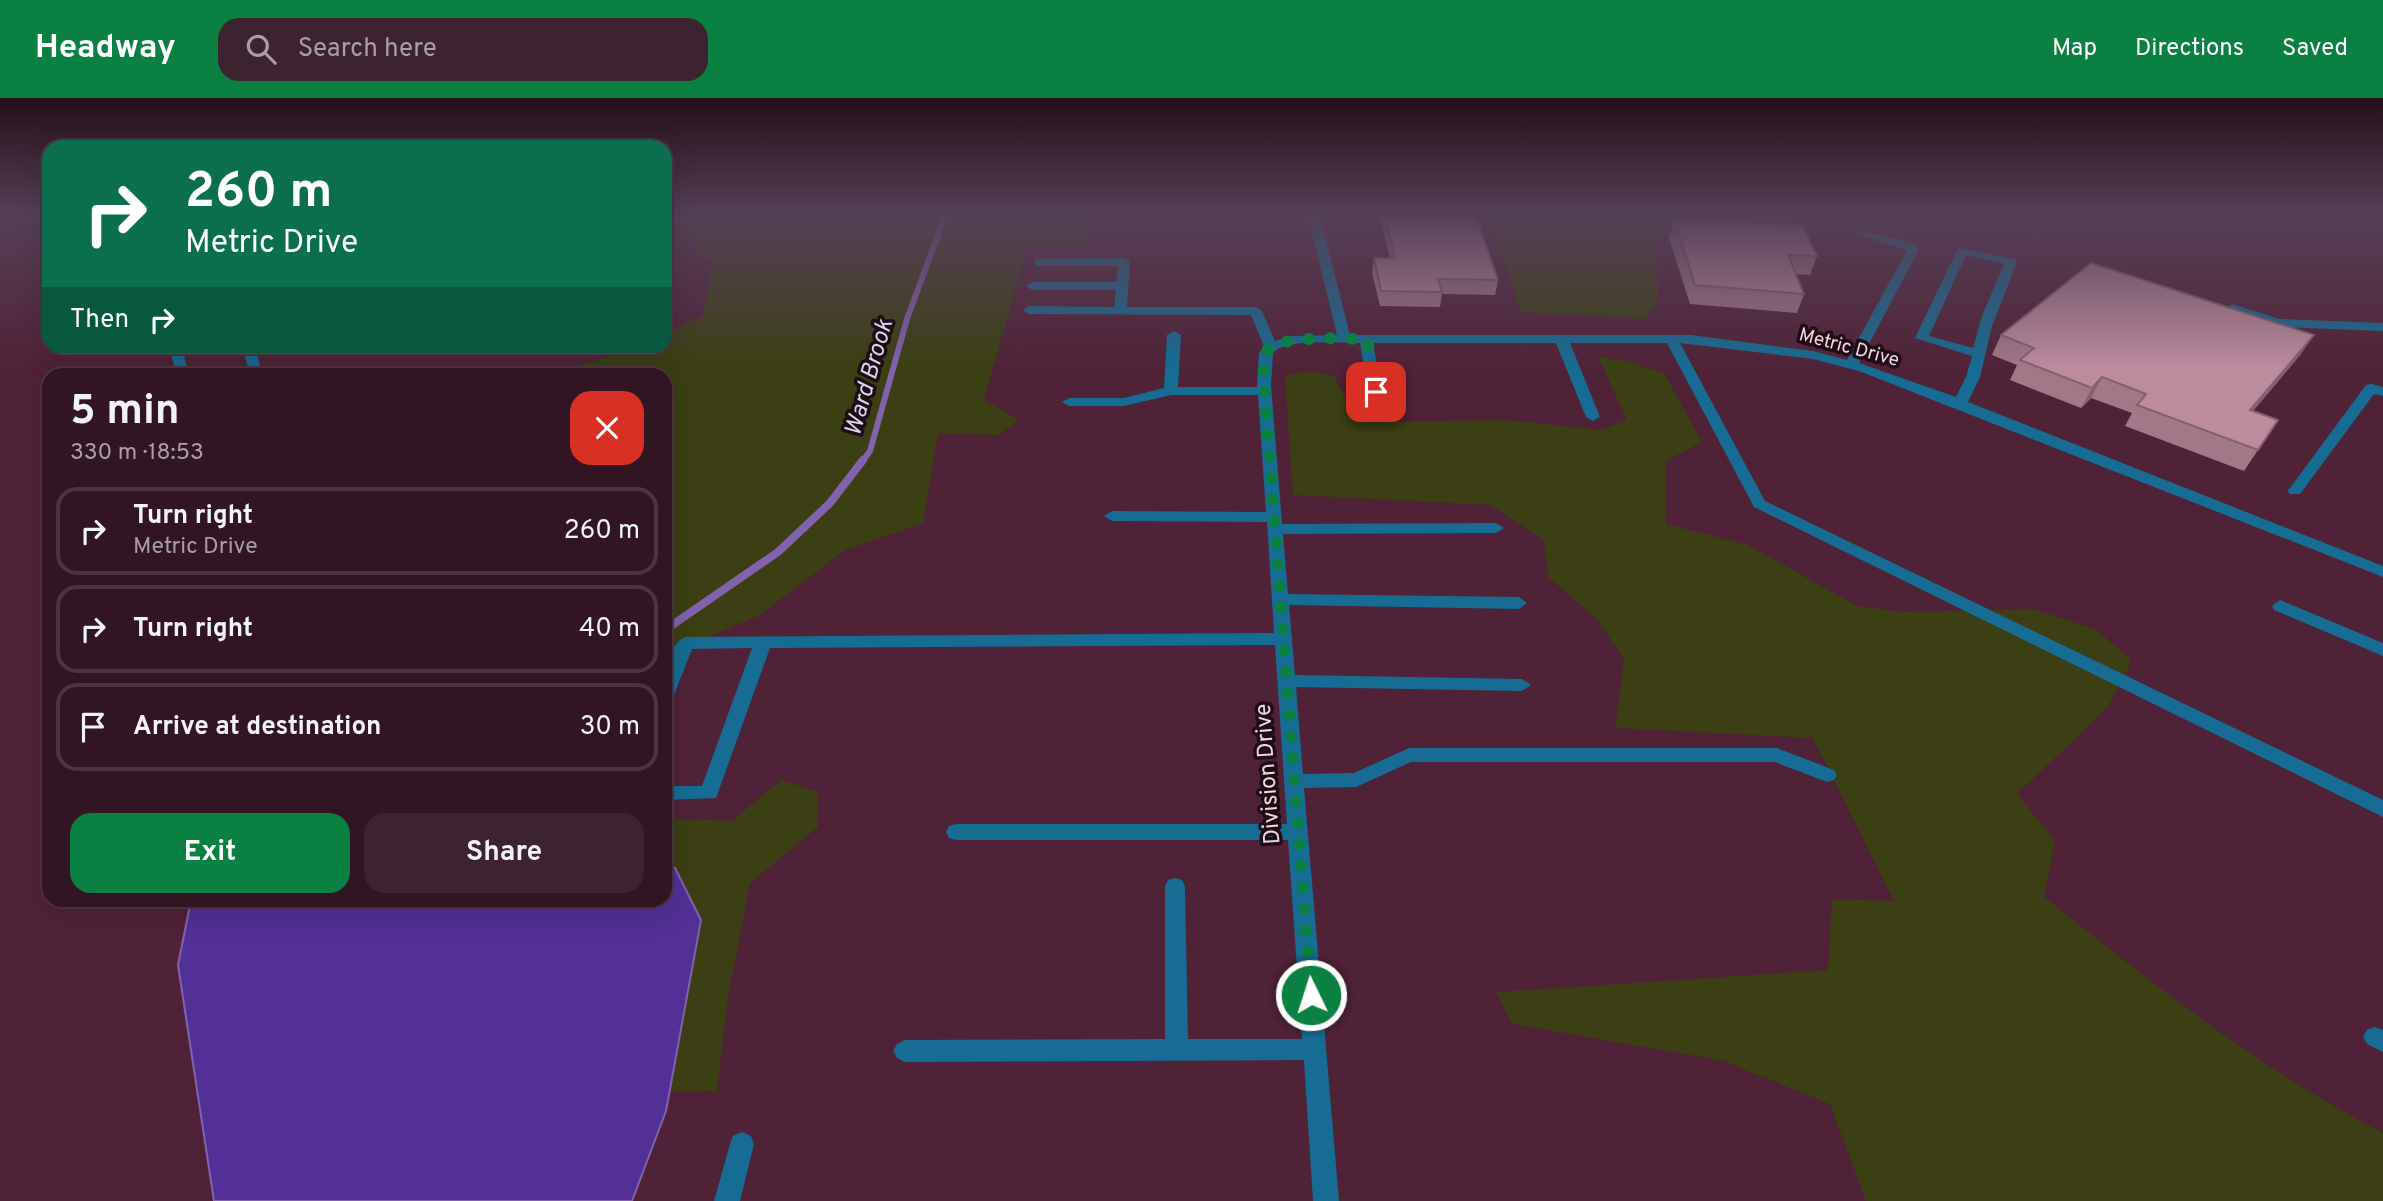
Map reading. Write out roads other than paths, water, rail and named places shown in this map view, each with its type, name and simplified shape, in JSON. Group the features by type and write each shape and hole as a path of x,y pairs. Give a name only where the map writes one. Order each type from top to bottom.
{"street":[{"path":"1120,311 1124,267"},
{"path":"1327,267 1344,339"},
{"path":"1852,365 1904,267"},
{"path":"1954,267 1922,338 1980,354"},
{"path":"1960,403 1976,378 1983,334 2009,267"},
{"path":"1032,286 1122,286"},
{"path":"2221,305 2279,323 2383,327"},
{"path":"1029,310 1256,311 1271,346"},
{"path":"1171,391 1174,335"},
{"path":"1561,338 1592,417"},
{"name":"Metric Drive","path":"1271,346 1293,340 1561,338 1671,339 1756,345 1852,365 1960,403 2383,572"},
{"path":"1367,339 1380,418"},
{"path":"1671,339 1759,504 2383,809"},
{"name":"Division Drive","path":"1271,346 1266,353 1265,391 1326,1201"},
{"path":"2295,491 2371,388 2383,392"},
{"path":"1069,402 1124,402 1171,391 1265,391"},
{"path":"1112,516 1496,528"},
{"path":"1280,598 1519,603"},
{"path":"2280,606 2383,650"},
{"path":"672,678 686,643 1283,639"},
{"path":"672,793 709,793 764,643"},
{"path":"1286,681 1521,685"},
{"path":"1294,781 1356,780 1409,755 1777,755 1827,775"},
{"path":"956,832 1298,832"},
{"path":"1175,886 1177,1050"},
{"path":"905,1051 1315,1049"},
{"path":"727,1201 741,1144"}],"waterway":[{"name":"Ward Brook","path":"862,462 870,451 907,319 926,267"},
{"name":"Ward Brook","path":"672,625 778,552 830,503 863,460"}]}
